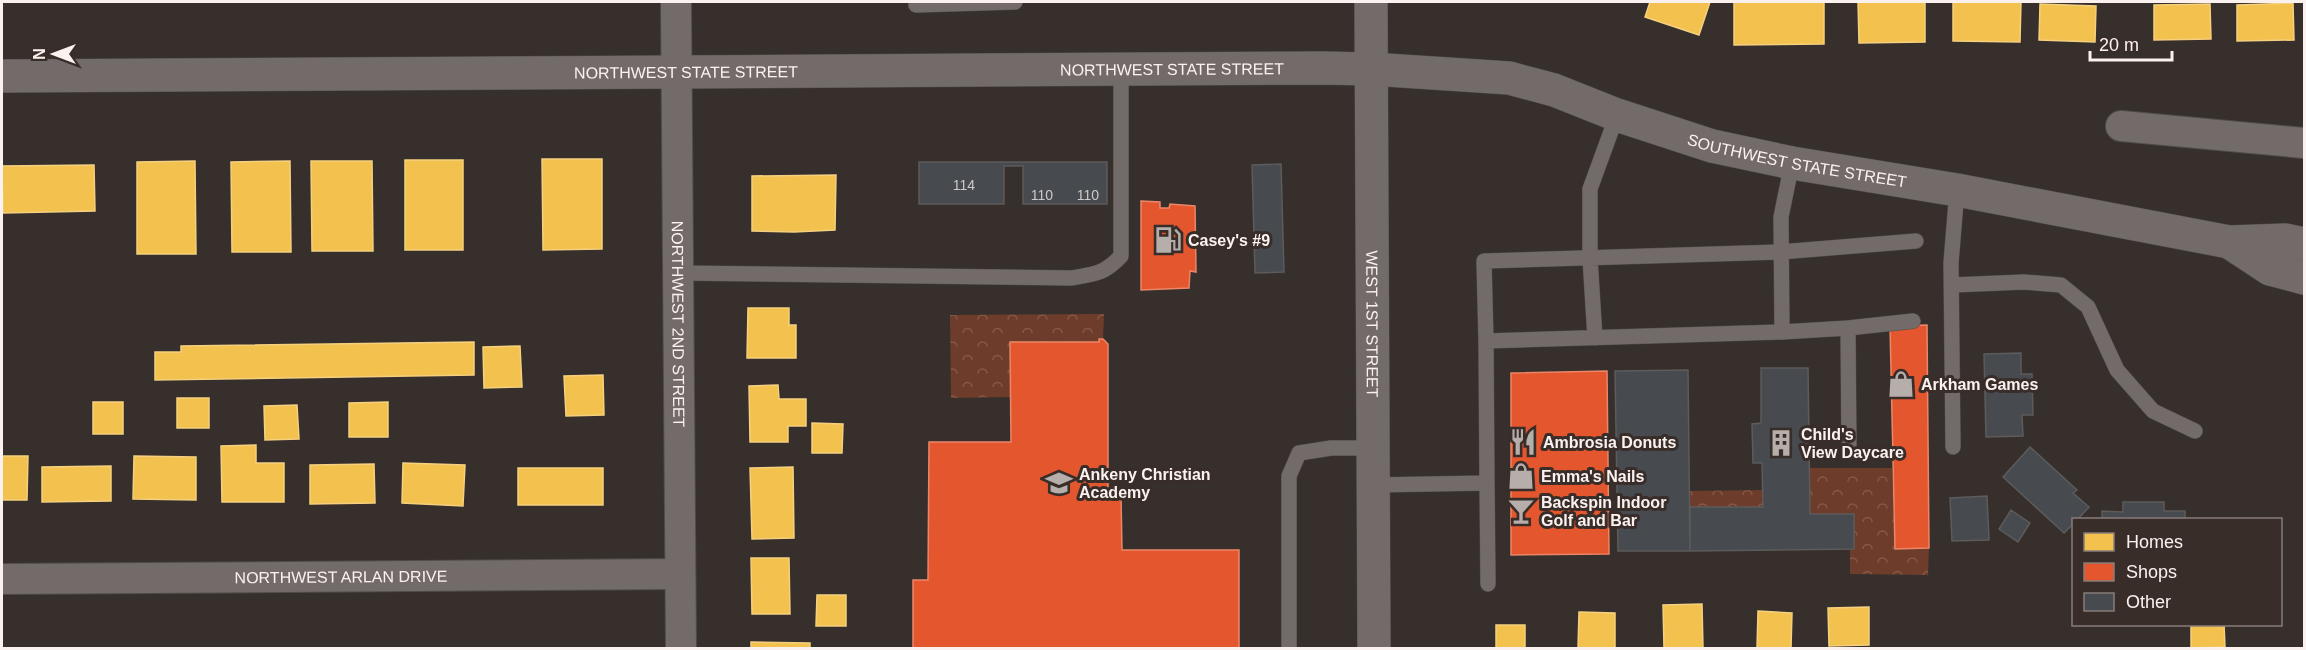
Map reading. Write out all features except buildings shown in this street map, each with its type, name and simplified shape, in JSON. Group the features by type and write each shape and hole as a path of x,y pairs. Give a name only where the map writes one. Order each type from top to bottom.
{"main road":[{"name":"WEST 1ST STREET","path":"1371,2 1374,648"},
{"name":"NORTHWEST STATE STREET","path":"2,76 1371,69"},
{"name":"SOUTHWEST STATE STREET","path":"1371,69 1509,78 1554,90 1617,115 1712,146 1792,163 1957,190 2229,242 2285,240 2304,244"},
{"name":"SOUTHWEST STATE STREET","path":"2229,242 2270,269 2304,278"}],"street":[{"name":"NORTHWEST 2ND STREET","path":"676,2 681,648"},
{"path":"2121,126 2304,143"},
{"name":"NORTHWEST ARLAN DRIVE","path":"2,579 680,574"}],"lane":[{"path":"916,2 916,5 1015,2"},
{"path":"679,273 1071,278 1097,274 1109,269 1121,256 1121,69"},
{"path":"1595,338 1590,258 1590,189 1617,115"},
{"path":"1782,332 1781,217 1792,163"},
{"path":"1953,447 1951,263 1957,190"},
{"path":"1488,584 1484,261 1780,252 1916,241"},
{"path":"1952,285 2024,282 2061,285 2088,307 2117,370 2153,411 2196,431"},
{"path":"1486,341 1782,332 1913,321"},
{"path":"1848,328 1849,452"},
{"path":"1289,648 1289,476 1299,453 1331,448 1372,448"},
{"path":"1373,485 1487,483"}],"green space":[{"path":"1104,314 1103,339 1099,342 1010,342 1010,397 951,398 950,315"},
{"path":"1810,468 1892,468 1895,549 1929,548 1928,575 1850,574 1850,549 1854,549 1854,514 1810,514"},
{"path":"1762,490 1763,507 1690,507 1690,491"}],"place":[{"name":"Casey's #9","path":"1168,240"},
{"name":"Arkham Games","path":"1901,384"},
{"name":"Ambrosia Donuts","path":"1523,442"},
{"name":"Child's View Daycare","path":"1781,443"},
{"name":"Emma's Nails","path":"1521,476"},
{"name":"Ankeny Christian Academy","path":"1059,483"},
{"name":"Backspin Indoor Golf and Bar","path":"1521,511"}]}
